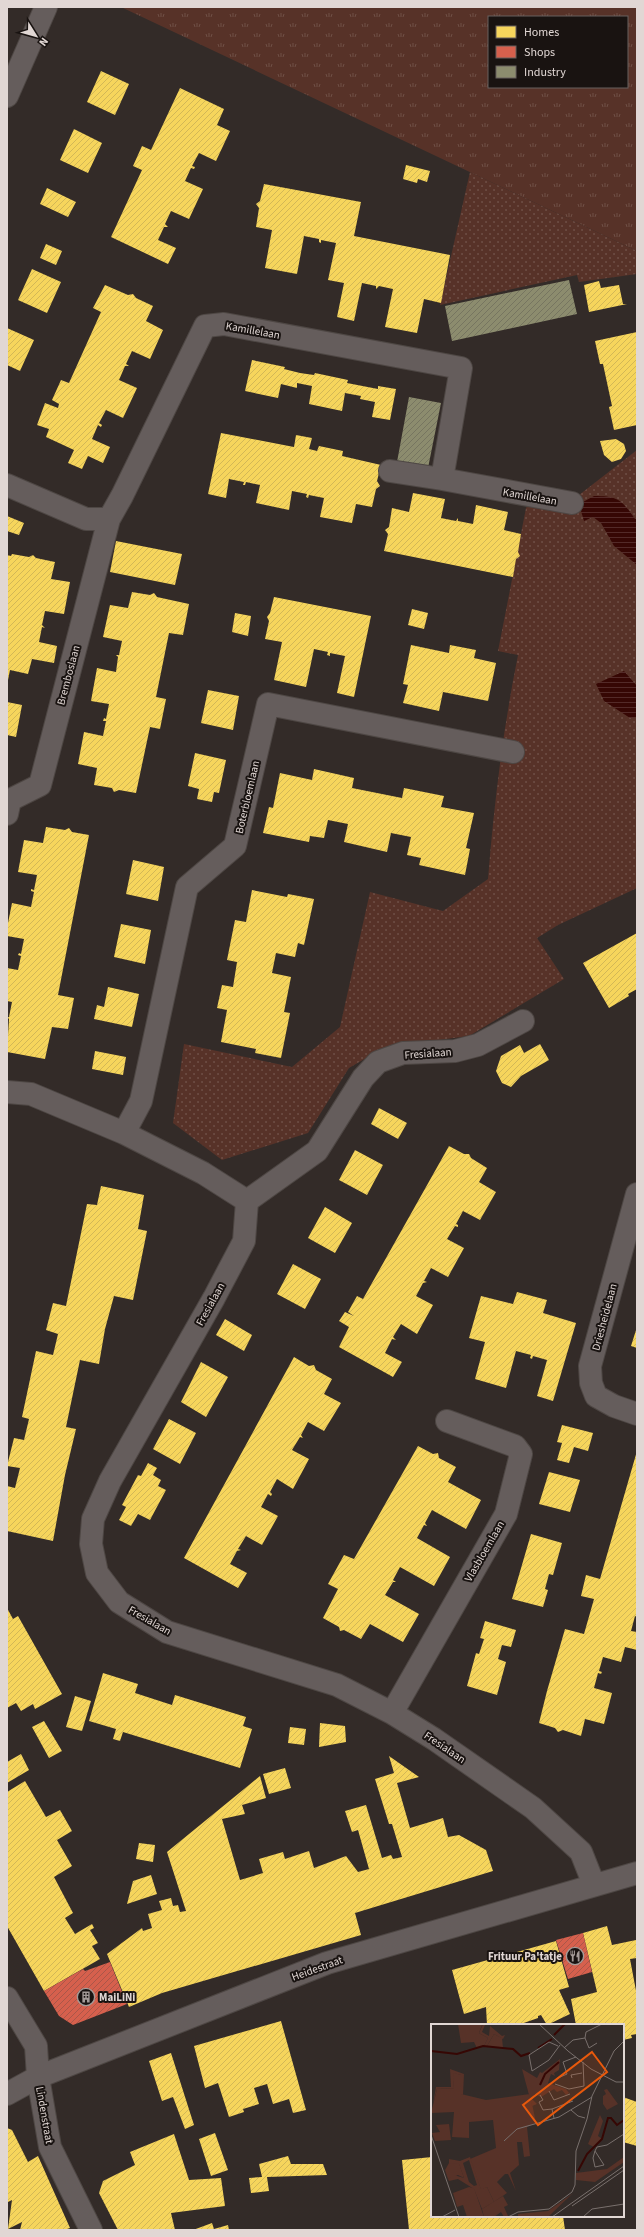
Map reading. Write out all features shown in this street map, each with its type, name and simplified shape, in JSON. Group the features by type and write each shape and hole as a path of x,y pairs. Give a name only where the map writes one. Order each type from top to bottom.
{"street":[{"path":"7,96 46,7"},
{"name":"Kamillelaan","path":"109,519 122,496 205,326 224,324 461,368 442,479"},
{"name":"Kamillelaan","path":"390,472 442,479 572,504"},
{"path":"7,485 86,519 109,519"},
{"name":"Bremboslaan","path":"7,814 10,800 40,785 109,519"},
{"name":"Boterbloemlaan","path":"124,1133 141,1101 187,887 235,846 268,704 513,752"},
{"name":"Fresialaan","path":"523,1021 478,1045 455,1052 404,1053 378,1062 363,1078 318,1151 247,1201 244,1241 214,1298 110,1481 93,1519 91,1544 97,1573 119,1602 167,1632 337,1685 392,1713 434,1739 533,1808 581,1852 594,1885"},
{"path":"7,1092 31,1094 124,1133 203,1174 247,1201"},
{"name":"Driesheidelaan","path":"637,1194 590,1366 591,1383 596,1396 614,1406 637,1414"},
{"name":"Vlasbloemlaan","path":"392,1713 506,1514 521,1454 515,1446 447,1421"},
{"name":"Heidestraat","path":"7,2094 38,2077 327,1963 637,1873"},
{"name":"Lindenstraat","path":"7,1998 36,2046 38,2077 50,2147 91,2230"}],"green space":[{"path":"121,7 637,7 637,251"},
{"path":"470,172 637,251 637,274 579,282 577,275 440,305"},
{"path":"637,450 637,888 558,925 537,938 564,979 469,1036 385,1047 349,1068 308,1133 222,1160 173,1123 184,1044 292,1067 340,1027 370,892 443,911 488,879 500,767 518,655 498,651 526,508 530,503 579,495"}],"shaded area":[{"path":"594,496 609,497 619,500 635,519 637,519 637,565 614,546 601,523 593,517 584,521 581,511 583,502"},
{"path":"624,671 637,686 637,717 630,718 604,701 596,684"}],"building: Homes":[{"path":"101,71 129,84 115,115 87,102"},
{"path":"180,88 224,109 217,125 230,131 216,161 199,153 192,166 195,167 194,169 191,168 185,181 203,189 189,219 171,211 165,224 168,227 164,227 158,240 176,248 168,264 111,237 142,170 133,166 142,146 151,150"},
{"path":"74,129 102,143 88,173 60,160"},
{"path":"406,165 430,171 427,182 418,179 417,183 403,179"},
{"path":"264,184 361,202 354,236 450,255 441,303 424,299 417,333 385,327 393,289 379,286 376,289 376,286 362,283 354,321 337,317 344,283 328,280 336,243 321,240 321,243 319,242 319,239 304,236 297,274 265,268 272,230 256,227 259,208 256,204 260,201"},
{"path":"47,188 76,202 68,217 40,204"},
{"path":"46,244 62,251 56,265 40,258"},
{"path":"32,269 61,282 47,313 18,300"},
{"path":"599,281 601,288 619,285 623,304 627,304 589,312 584,285"},
{"path":"105,285 128,295 133,294 136,298 153,306 146,321 163,330 150,359 132,351 126,364 129,366 125,366 119,380 137,388 123,418 106,410 99,423 102,425 101,427 98,425 92,439 110,447 103,463 88,456 82,469 68,463 74,450 46,437 49,429 37,425 45,403 58,408 59,404 52,400 61,380 69,383 101,312 93,308"},
{"path":"7,328 34,340 20,371 7,365"},
{"path":"637,332 637,425 614,430 609,407 612,406 603,364 600,364 595,341"},
{"path":"252,360 285,367 284,369 300,373 314,375 315,373 348,380 347,383 378,389 378,386 396,389 390,420 372,417 375,402 360,399 361,396 345,393 342,411 309,404 312,386 297,383 297,388 281,384 278,398 245,391"},
{"path":"221,433 294,447 296,435 312,438 309,449 317,451 319,446 343,451 342,456 381,465 377,481 380,486 376,489 372,507 356,504 352,523 320,517 324,498 309,495 308,498 306,497 307,494 292,491 289,510 256,503 260,485 246,482 245,485 243,485 244,482 229,479 226,498 208,494"},
{"path":"616,439 624,444 626,451 621,459 612,462 604,455 600,441"},
{"path":"413,493 445,499 441,518 456,521 458,518 458,521 473,524 476,505 508,512 504,530 521,534 518,552 520,556 516,559 513,577 384,551 388,534 385,530 389,527 392,508 409,512"},
{"path":"7,516 24,523 19,535 7,531"},
{"path":"116,541 182,554 175,585 110,572"},
{"path":"12,554 29,557 33,555 36,558 55,562 51,579 70,582 64,614 45,611 42,625 45,628 42,627 39,642 57,646 54,663 32,659 28,674 10,670 8,680 7,555 11,556"},
{"path":"132,592 150,595 154,593 157,597 189,604 183,635 169,633 156,697 166,699 160,729 150,727 136,793 119,790 114,792 112,788 94,785 97,768 78,764 84,732 103,736 106,721 103,721 104,718 106,719 109,704 91,701 97,668 116,672 118,657 116,655 119,655 122,641 103,637 110,605 128,608"},
{"path":"274,597 371,616 354,697 337,693 345,656 330,653 330,656 327,655 328,652 314,649 306,687 274,680 282,642 265,639 269,621 267,617 270,613"},
{"path":"412,609 428,613 424,629 408,625"},
{"path":"235,613 251,616 248,636 232,632"},
{"path":"411,645 449,653 450,645 476,650 474,658 496,663 488,701 443,692 439,711 403,703 408,685 403,684"},
{"path":"208,690 239,696 233,730 201,723"},
{"path":"7,702 22,705 16,737 7,735"},
{"path":"195,753 226,760 219,793 214,792 212,802 197,799 199,789 188,786"},
{"path":"314,769 354,778 352,788 402,798 404,788 444,796 441,807 474,813 466,848 470,849 465,875 419,865 421,858 407,855 411,837 391,833 387,852 344,842 348,824 328,820 324,838 310,836 309,842 263,833 269,807 273,808 280,773 312,780"},
{"path":"46,827 65,830 69,828 72,832 89,835 58,995 74,998 68,1029 52,1027 45,1059 7,1052 9,1019 7,1017 9,1017 12,1002 7,1001 7,968 18,970 21,956 18,955 19,953 21,954 24,939 7,936 7,928 12,903 31,907 34,892 31,891 31,889 34,890 37,875 18,872 24,840 43,843"},
{"path":"133,860 164,867 158,901 126,894"},
{"path":"252,890 287,897 288,894 314,899 304,945 298,943 295,957 276,953 272,973 291,977 284,1012 290,1013 281,1058 255,1053 256,1049 221,1042 227,1010 217,1008 222,985 233,987 237,962 227,960 235,920 246,922"},
{"path":"121,924 151,930 145,964 114,957"},
{"path":"637,933 637,989 628,994 629,996 609,1008 583,963"},
{"path":"108,987 139,994 132,1027 94,1019 97,1005 104,1007"},
{"path":"540,1044 549,1060 521,1076 511,1087 502,1083 496,1071 501,1056 520,1045 524,1053"},
{"path":"95,1051 126,1057 123,1075 92,1069"},
{"path":"379,1108 407,1123 398,1139 371,1124"},
{"path":"449,1146 464,1154 469,1154 471,1158 487,1168 479,1182 496,1192 480,1220 463,1211 456,1224 458,1227 455,1226 447,1239 464,1248 448,1277 431,1268 424,1281 427,1282 423,1283 416,1296 433,1305 417,1334 401,1324 393,1337 396,1340 392,1339 385,1353 402,1362 393,1377 339,1347 349,1327 339,1321 345,1312 354,1316 348,1312 357,1296 363,1299"},
{"path":"355,1150 383,1165 367,1195 339,1180"},
{"path":"101,1186 144,1195 138,1229 147,1231 133,1300 114,1296 105,1329 99,1364 80,1360 66,1427 76,1429 65,1475 53,1541 7,1531 7,1486 15,1488 20,1468 7,1466 14,1438 24,1440 29,1419 22,1417 36,1351 53,1355 58,1334 46,1330 53,1303 66,1306 87,1204 97,1205"},
{"path":"325,1207 352,1223 335,1253 308,1238"},
{"path":"293,1264 321,1279 305,1309 277,1294"},
{"path":"517,1292 547,1300 543,1313 576,1323 553,1401 537,1396 547,1360 533,1356 532,1359 530,1358 531,1355 516,1351 506,1388 475,1379 485,1342 469,1338 481,1296 513,1304"},
{"path":"225,1319 252,1335 244,1351 216,1335"},
{"path":"637,1327 637,1348 631,1346"},
{"path":"294,1357 309,1366 314,1365 316,1370 332,1379 324,1394 341,1403 324,1431 308,1422 301,1435 303,1438 300,1437 292,1450 309,1459 293,1489 277,1479 270,1492 272,1494 271,1496 268,1494 261,1507 278,1516 262,1545 246,1536 238,1549 241,1550 237,1551 230,1564 247,1573 238,1588 184,1558"},
{"path":"201,1362 228,1377 206,1417 181,1402"},
{"path":"169,1419 196,1433 180,1464 153,1449"},
{"path":"562,1425 593,1433 588,1451 574,1447 569,1463 557,1460 562,1443 557,1442"},
{"path":"418,1446 433,1454 438,1453 439,1458 456,1467 448,1482 481,1500 466,1529 432,1510 425,1523 427,1526 424,1525 417,1538 450,1557 434,1586 400,1567 393,1580 396,1582 393,1582 385,1595 419,1614 403,1642 370,1624 361,1639 344,1630 340,1631 339,1627 323,1618 338,1589 328,1584 344,1555 354,1559"},
{"path":"637,1451 637,1617 635,1616 631,1631 637,1632 637,1650 625,1647 621,1662 603,1657 599,1671 602,1672 601,1674 598,1673 594,1688 612,1693 604,1724 585,1719 581,1736 563,1730 558,1732 555,1728 539,1723 547,1691 565,1629 584,1634 594,1599 581,1596 586,1575 600,1579"},
{"path":"148,1463 157,1468 153,1475 161,1480 158,1486 166,1490 150,1520 138,1514 131,1526 119,1520 126,1507 122,1505 138,1475 141,1476"},
{"path":"549,1472 580,1480 570,1512 539,1504"},
{"path":"531,1534 562,1543 553,1575 549,1574 545,1589 548,1590 543,1607 512,1599"},
{"path":"7,1608 13,1619 18,1616 62,1694 35,1709 33,1704 21,1711 16,1703 7,1708"},
{"path":"485,1621 516,1630 511,1647 502,1645 498,1659 506,1662 497,1695 467,1686 476,1653 479,1654 484,1639 480,1638"},
{"path":"103,1673 138,1684 135,1693 172,1705 175,1695 246,1717 243,1726 252,1729 240,1768 123,1732 120,1741 113,1739 116,1729 89,1721"},
{"path":"75,1696 91,1701 82,1731 66,1727"},
{"path":"44,1721 62,1751 49,1758 32,1727"},
{"path":"320,1723 345,1726 346,1742 319,1747"},
{"path":"290,1727 306,1729 304,1745 288,1743"},
{"path":"21,1754 29,1770 7,1783 7,1762"},
{"path":"389,1756 419,1777 397,1783 410,1828 443,1818 448,1837 459,1835 486,1850 493,1871 355,1913 361,1935 162,1993 129,2007 107,1954 142,1928 143,1931 152,1928 148,1914 162,1910 159,1901 171,1898 173,1906 178,1905 180,1912 186,1911 167,1852 260,1776 266,1798 242,1805 245,1814 222,1819 240,1880 263,1873 259,1859 283,1852 285,1859 309,1851 314,1868 346,1856 358,1872 369,1869 358,1830 352,1832 345,1811 366,1805 382,1858 391,1855 393,1859 402,1857 392,1824 389,1824 375,1779 394,1773"},
{"path":"285,1768 291,1788 269,1794 263,1774"},
{"path":"25,1781 46,1817 60,1810 72,1831 57,1840 72,1866 54,1877 73,1913 65,1918 75,1934 92,1924 94,1928 90,1930 98,1943 92,1946 100,1959 44,1991 7,1926 7,1792"},
{"path":"139,1843 155,1845 153,1862 136,1859"},
{"path":"151,1875 157,1894 127,1904 133,1881"},
{"path":"607,1926 612,1945 636,1940 637,1958 630,1959 637,1996 637,2034 631,2035 632,2038 624,2040 624,2024 576,2024 571,1999 597,1992 583,1933"},
{"path":"556,1941 569,1987 559,1990 570,2014 549,2024 546,2024 541,2015 538,2016 538,2018 521,2024 487,2024 486,2007 464,2014 452,1970"},
{"path":"281,2021 306,2110 293,2113 289,2099 273,2104 267,2084 254,2088 259,2104 243,2109 244,2112 229,2117 218,2083 205,2088 194,2046"},
{"path":"171,2053 194,2125 185,2129 173,2097 162,2101 149,2061"},
{"path":"624,2097 637,2102 637,2146 624,2142"},
{"path":"7,2128 12,2130 28,2162 38,2156 70,2228 64,2230 20,2230 22,2222 8,2229 12,2200 8,2202 7,2200"},
{"path":"215,2133 228,2170 211,2176 199,2139"},
{"path":"174,2134 189,2180 221,2178 225,2206 171,2213 175,2230 118,2230 99,2193 103,2181 135,2165 130,2152"},
{"path":"288,2156 291,2164 323,2164 327,2175 267,2177 269,2191 251,2193 249,2178 262,2177 259,2164"},
{"path":"431,2157 431,2217 563,2217 565,2230 409,2230 402,2160"},
{"path":"212,2223 214,2229 228,2225 229,2230 193,2230"}],"building: Shops":[{"name":"Frituur Pa'tatje","path":"583,1933 592,1972 568,1979 556,1940"},
{"name":"MaiLiNi","path":"110,1962 127,2004 73,2025 59,2016 44,1991 83,1969 85,1971"}],"building: Industry":[{"path":"569,280 577,314 452,341 445,306"},
{"path":"409,397 441,403 428,468 397,462"}],"place":[{"name":"Frituur Pa'tatje","path":"575,1956"},
{"name":"MaiLiNi","path":"86,1997"}]}
